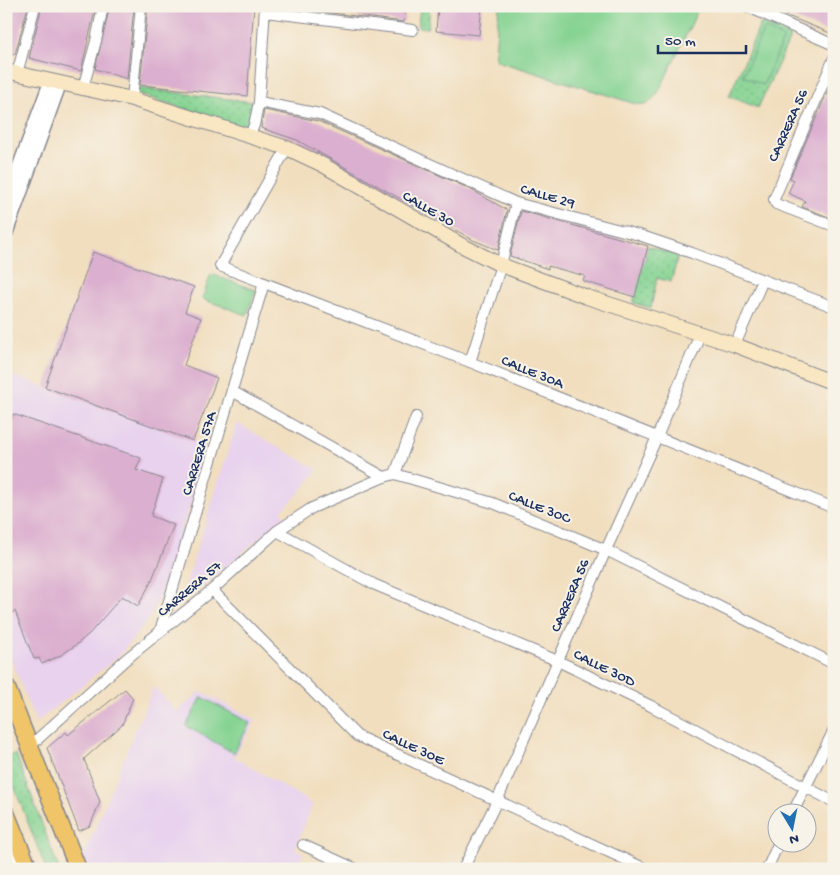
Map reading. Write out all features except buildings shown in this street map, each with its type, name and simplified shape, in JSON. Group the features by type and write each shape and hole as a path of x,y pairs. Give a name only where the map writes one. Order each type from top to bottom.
{"highway":[{"path":"6,686 78,869"},
{"path":"6,813 29,869"}],"main road":[{"name":"CALLE 30","path":"12,73 132,99 287,148 323,165 461,245 501,265 605,303 700,332 834,382"}],"street":[{"path":"12,73 34,6"},
{"path":"83,88 98,35 103,6"},
{"path":"132,99 141,6"},
{"path":"746,6 834,45"},
{"path":"250,135 259,102 265,9 413,30"},
{"name":"CARRERA 56","path":"834,58 774,198 776,204 834,226"},
{"path":"6,201 55,83"},
{"path":"6,234 55,83"},
{"name":"CALLE 29","path":"259,102 320,114 516,203 639,235 834,307"},
{"name":"CALLE 30A","path":"287,148 220,266 470,362 834,508"},
{"path":"470,362 501,265 516,203"},
{"path":"735,345 763,280"},
{"name":"CARRERA 57A","path":"160,631 264,283"},
{"name":"CARRERA 56","path":"463,869 497,801 657,437 700,332"},
{"path":"232,391 384,477 395,474 416,417"},
{"name":"CALLE 30C","path":"395,474 492,503 606,550 834,664"},
{"name":"CARRERA 57","path":"30,746 125,660 212,590 277,531 312,508 384,477"},
{"name":"CALLE 30D","path":"277,531 373,584 558,661 651,706 834,802"},
{"name":"CALLE 30E","path":"212,590 357,736 646,869"},
{"path":"798,802 834,730"},
{"path":"6,843 16,869"},
{"path":"303,844 356,869"},
{"path":"767,869 775,852"}],"shaded area":[{"path":"6,373 210,447 158,599 150,617 121,654 36,723 6,646"},
{"path":"237,423 318,470 296,497 281,511 285,516 197,592 185,587"},
{"path":"154,686 177,712 200,691 256,720 234,757 313,804 295,849 303,853 296,869 89,869 83,857"}],"green space":[{"path":"420,6 430,6 428,28 418,27"},
{"path":"499,6 700,6 658,93 647,105 636,104 497,61 495,53"},
{"path":"761,23 791,36 758,108 729,96"},
{"path":"764,29 784,38 763,85 743,76"},
{"path":"138,88 254,102 248,129 138,94"},
{"path":"648,246 678,256 671,282 657,278 651,308 633,303"},
{"path":"211,274 256,290 247,315 202,299"},
{"path":"202,697 250,723 234,753 186,726"},
{"path":"16,754 59,869 46,869 6,766 6,757"}]}
